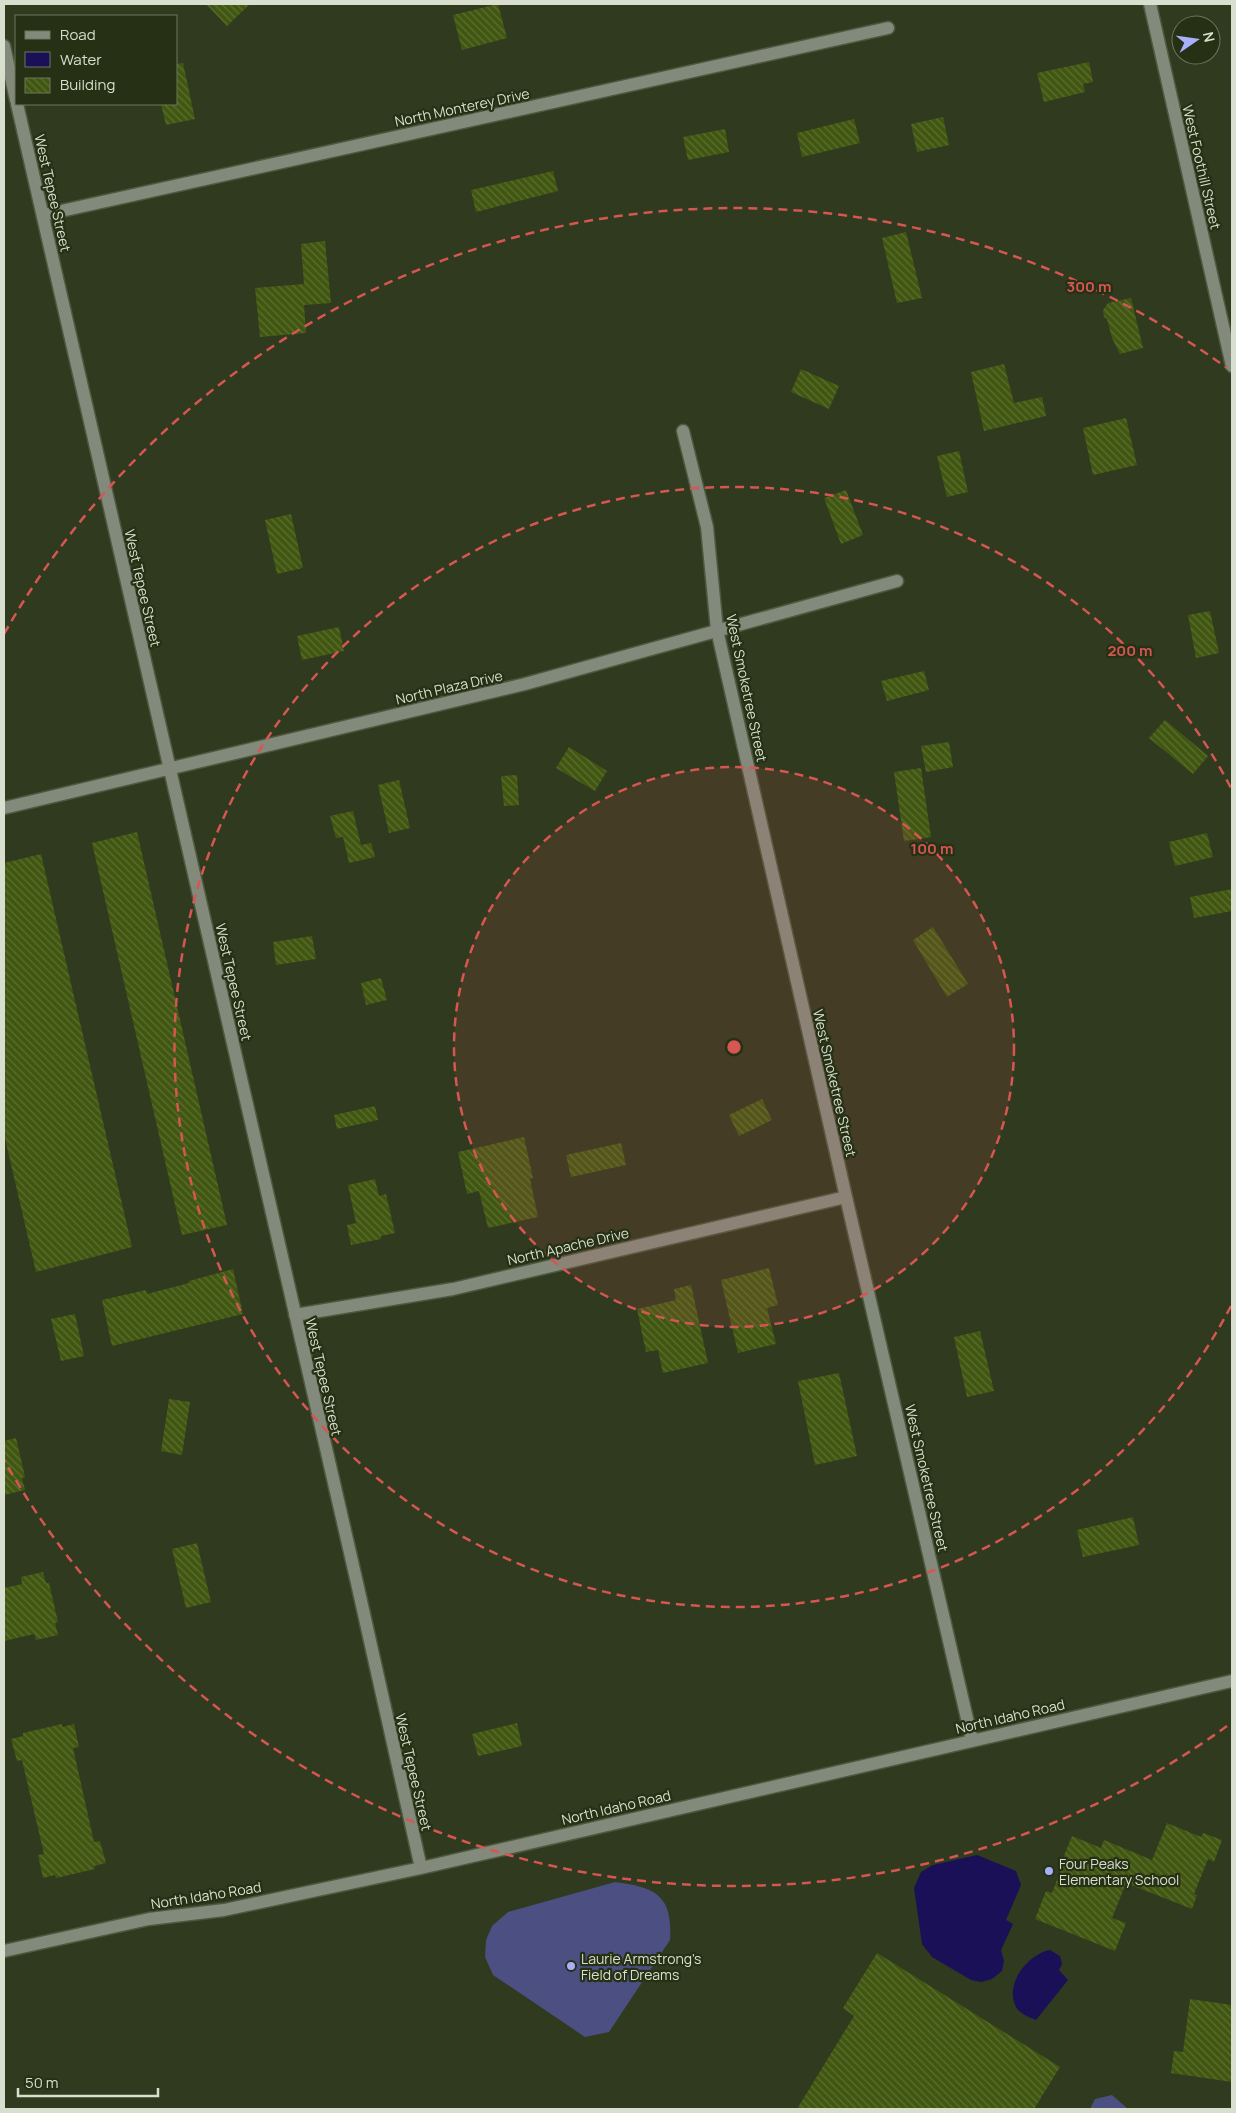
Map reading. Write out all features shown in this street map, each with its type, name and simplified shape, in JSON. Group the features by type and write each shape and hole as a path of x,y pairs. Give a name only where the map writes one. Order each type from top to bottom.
{"street":[{"name":"West Foothill Street","path":"1150,4 1232,366"},
{"name":"North Monterey Drive","path":"43,215 888,28"},
{"path":"4,46 15,96"},
{"name":"West Tepee Street","path":"17,105 421,1868"},
{"name":"West Smoketree Street","path":"684,430 707,526 717,630 972,1740"},
{"name":"North Plaza Drive","path":"4,808 525,684 898,581"},
{"name":"North Apache Drive","path":"295,1315 452,1288 846,1197"},
{"name":"North Idaho Road","path":"4,1951 149,1919 224,1910 421,1868 1232,1681"}],"shaded area":[{"name":"Laurie Armstrong's Field of Dreams","path":"615,1882 641,1887 659,1896 668,1913 670,1940 609,2032 585,2037 493,1975 485,1957 486,1940 492,1926 508,1912"},
{"path":"1112,2095 1128,2109 1090,2109 1095,2099"}],"water":[{"path":"977,1855 1016,1871 1021,1885 1006,1920 1013,1924 1001,1950 1004,1961 1002,1971 992,1979 981,1982 971,1980 932,1957 922,1944 914,1888 921,1872 933,1865"},
{"path":"1050,1950 1060,1956 1062,1964 1059,1970 1068,1980 1036,2020 1020,2012 1016,2007 1013,1989 1020,1971 1026,1964 1034,1957"}],"building":[{"path":"206,4 250,4 227,26"},
{"path":"498,4 507,38 462,50 453,15"},
{"path":"1089,62 1093,82 1083,84 1085,92 1044,102 1037,73"},
{"path":"183,63 195,119 166,125 161,105 178,105 178,64"},
{"path":"943,117 949,145 917,152 911,124"},
{"path":"854,119 860,143 802,157 797,133"},
{"path":"725,129 729,152 688,160 683,137"},
{"path":"553,171 558,191 476,212 471,190"},
{"path":"906,232 922,298 897,303 882,238"},
{"path":"325,241 331,303 304,305 306,333 260,337 255,288 304,284 301,244"},
{"path":"1131,298 1143,348 1120,354 1112,338 1103,310 1108,303"},
{"path":"1004,364 1014,403 1042,397 1046,416 984,431 971,372"},
{"path":"801,369 839,386 829,409 791,392"},
{"path":"1126,418 1137,465 1093,475 1083,428"},
{"path":"959,451 968,492 947,497 937,456"},
{"path":"846,490 863,535 841,544 824,498"},
{"path":"291,514 303,568 277,574 265,520"},
{"path":"1210,611 1219,653 1196,658 1188,615"},
{"path":"339,627 344,651 302,660 297,636"},
{"path":"924,671 929,690 887,701 881,681"},
{"path":"1165,720 1208,756 1193,774 1149,738"},
{"path":"949,742 953,767 926,772 921,746"},
{"path":"569,747 607,771 595,791 556,768"},
{"path":"921,768 931,837 904,841 894,772"},
{"path":"517,775 519,805 504,806 501,776"},
{"path":"399,780 410,828 389,833 378,785"},
{"path":"353,811 361,845 371,843 375,857 349,863 343,837 336,838 330,816"},
{"path":"137,832 227,1225 182,1235 92,843"},
{"path":"1207,833 1213,857 1175,866 1169,842"},
{"path":"41,854 132,1247 36,1272 4,1134 4,863"},
{"path":"1232,889 1232,911 1194,918 1190,897"},
{"path":"933,927 968,984 947,997 913,940"},
{"path":"312,936 316,959 276,965 273,942"},
{"path":"381,978 387,1000 366,1005 361,983"},
{"path":"762,1099 772,1120 739,1136 729,1115"},
{"path":"375,1106 378,1120 337,1129 334,1115"},
{"path":"524,1137 533,1178 530,1179 538,1217 488,1228 479,1191 467,1194 458,1152"},
{"path":"621,1143 626,1165 571,1177 566,1155"},
{"path":"375,1179 379,1196 386,1194 395,1233 381,1236 381,1239 351,1245 347,1225 356,1223 348,1185"},
{"path":"769,1268 778,1305 767,1308 776,1344 738,1353 721,1280"},
{"path":"233,1269 243,1314 112,1346 102,1300 146,1290 147,1294"},
{"path":"691,1285 708,1363 663,1373 658,1350 646,1352 637,1309 676,1300 674,1289"},
{"path":"75,1314 84,1356 61,1361 51,1319"},
{"path":"980,1331 994,1391 967,1397 954,1337"},
{"path":"839,1373 857,1456 815,1465 798,1381"},
{"path":"169,1399 190,1402 182,1455 161,1451"},
{"path":"16,1438 25,1477 22,1478 25,1490 4,1495 4,1441"},
{"path":"1133,1517 1139,1545 1083,1557 1077,1530"},
{"path":"197,1543 211,1602 186,1608 172,1549"},
{"path":"43,1572 46,1583 49,1583 58,1622 55,1623 58,1635 36,1640 34,1634 4,1641 4,1588 22,1584 21,1577"},
{"path":"517,1723 522,1746 478,1756 472,1734"},
{"path":"62,1724 62,1727 74,1724 79,1747 73,1748 94,1842 100,1841 106,1863 94,1866 95,1869 56,1878 55,1875 43,1878 38,1855 44,1854 22,1760 17,1761 11,1739 23,1736 23,1733"},
{"path":"1167,1823 1201,1837 1203,1833 1222,1840 1214,1862 1208,1859 1194,1894 1197,1895 1192,1909 1126,1883 1112,1918 1126,1923 1115,1951 1035,1919 1046,1891 1052,1893 1072,1836 1101,1848 1104,1840 1152,1860"},
{"path":"877,1953 1060,2067 1034,2109 797,2109 854,2016 843,2008"},
{"path":"1190,1999 1232,2005 1232,2082 1171,2073 1174,2051 1183,2052"}],"place":[{"name":"Four Peaks Elementary School","path":"1049,1871"},
{"name":"Laurie Armstrong's Field of Dreams","path":"571,1966"}]}
